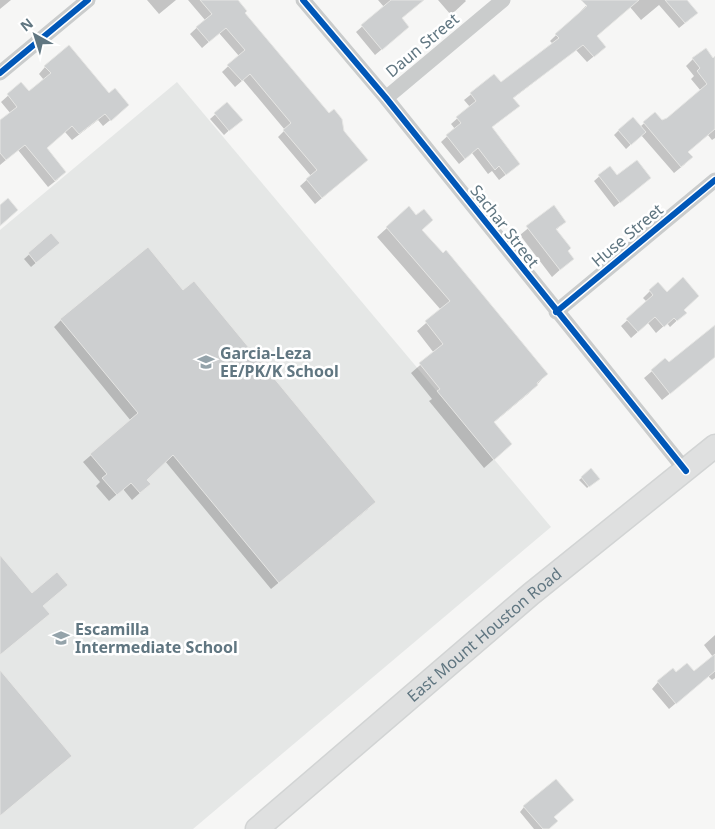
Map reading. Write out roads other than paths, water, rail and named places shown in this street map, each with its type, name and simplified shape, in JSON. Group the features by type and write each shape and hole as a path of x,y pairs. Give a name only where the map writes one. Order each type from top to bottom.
{"main road":[{"name":"East Mount Houston Road","path":"257,829 531,594 715,446"}],"street":[{"path":"0,73 88,0"},
{"name":"Sachar Street","path":"303,0 386,98 556,312 686,471"},
{"name":"Daun Street","path":"386,98 503,0"},
{"name":"Huse Street","path":"556,312 715,180"}],"place":[{"name":"Garcia-Leza EE/PK/K School","path":"206,362"},
{"name":"Escamilla Intermediate School","path":"61,638"}]}
